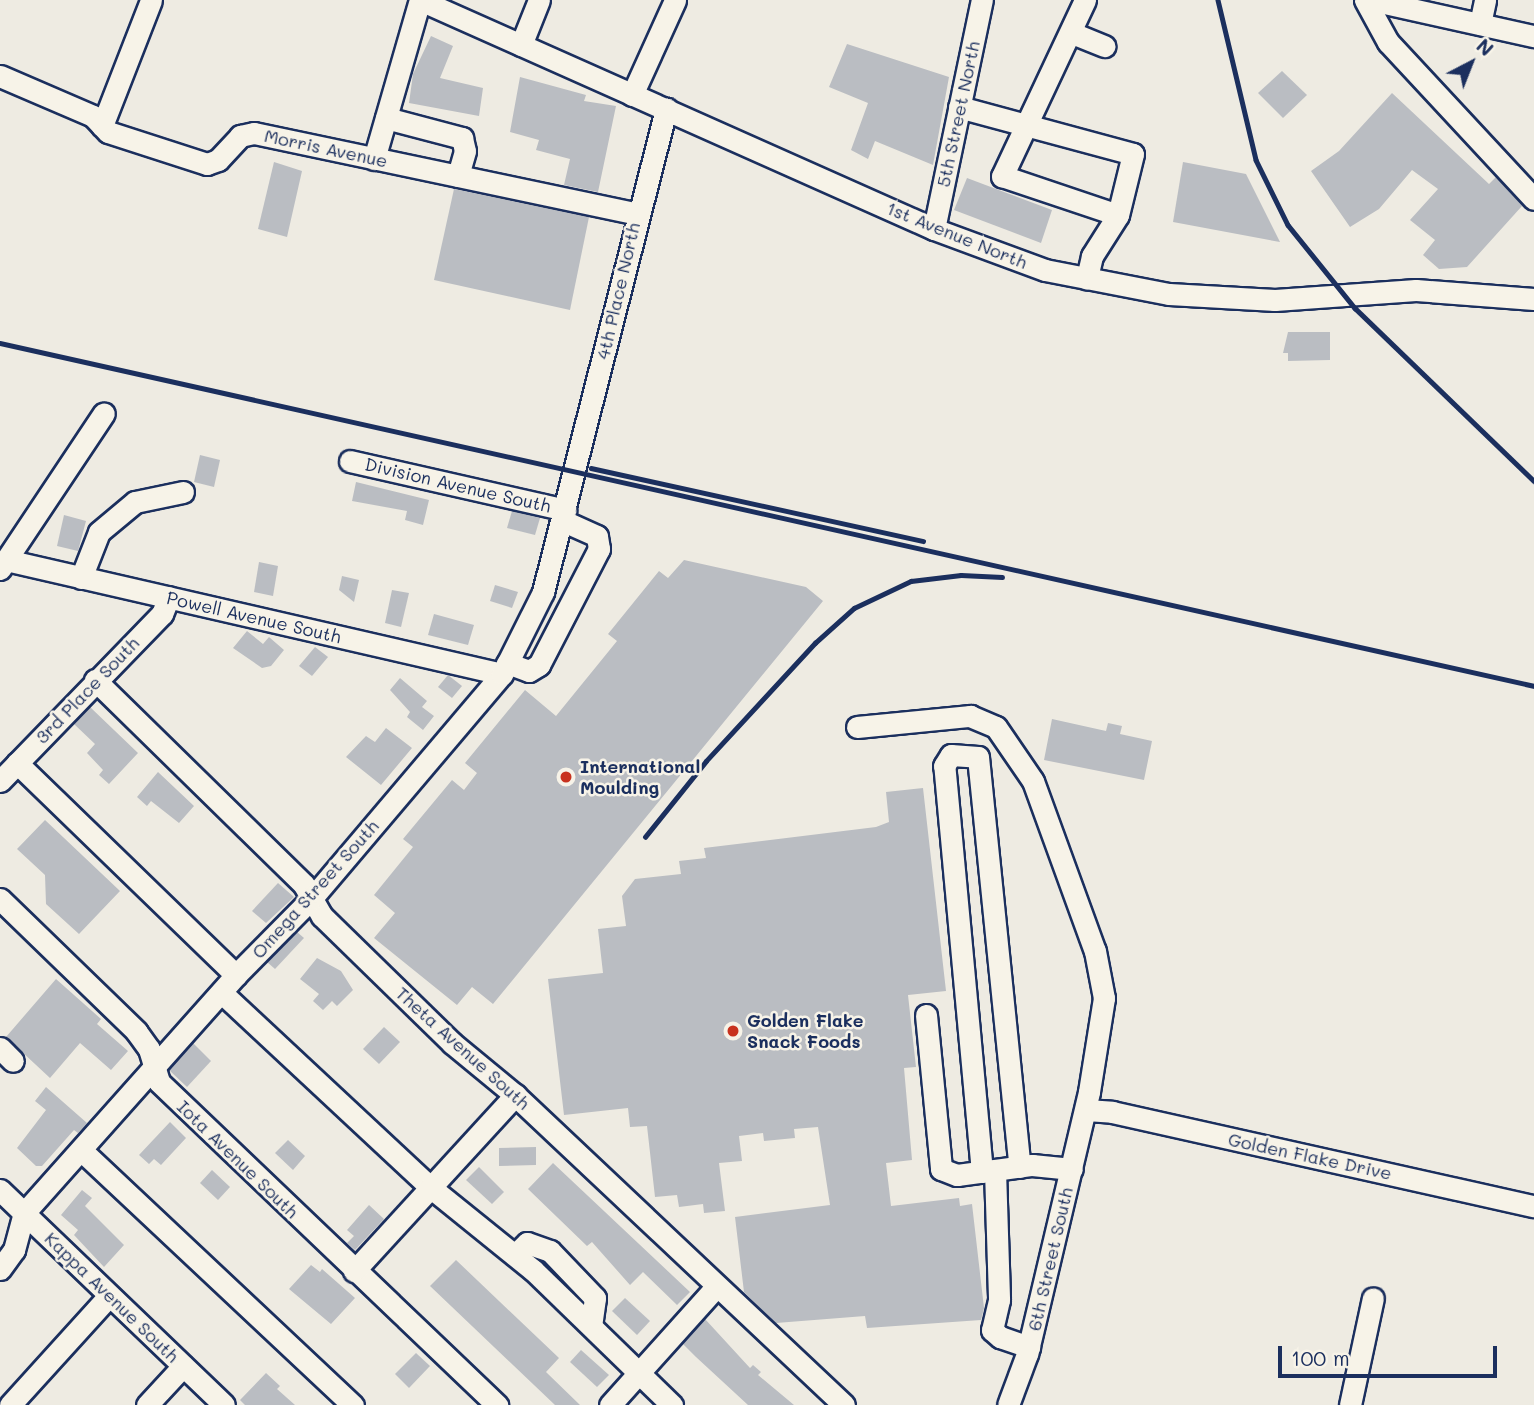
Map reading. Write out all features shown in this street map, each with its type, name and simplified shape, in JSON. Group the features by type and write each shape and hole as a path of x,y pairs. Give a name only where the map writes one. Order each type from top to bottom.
{"street":[{"path":"102,125 151,0"},
{"path":"374,159 420,0"},
{"name":"1st Avenue North","path":"420,0 934,229 1045,270 1169,294 1275,300 1416,290 1534,299"},
{"path":"521,45 539,0"},
{"path":"632,95 675,0"},
{"name":"5th Street North","path":"934,229 980,0"},
{"path":"1086,0 1029,125 1002,176 1118,215"},
{"path":"1365,0 1388,42 1534,199"},
{"path":"1371,0 1534,36"},
{"path":"1480,24 1485,0"},
{"path":"1072,33 1104,46"},
{"name":"Morris Avenue","path":"0,75 93,116 108,132 206,164 218,160 240,136 254,133 636,214"},
{"path":"959,107 1133,154 1118,215 1092,257 1087,278"},
{"name":"4th Place North","path":"575,475 636,214 666,108"},
{"path":"386,118 461,138 465,151 458,176"},
{"path":"3,565 104,413"},
{"name":"Division Avenue South","path":"350,461 565,515 597,536 598,550 539,665 529,671 504,669"},
{"name":"Omega Street South","path":"0,1269 9,1259 9,1232 24,1213 236,975 312,898 504,669 543,592 575,475"},
{"path":"81,578 99,532 135,502 183,492"},
{"name":"Powell Avenue South","path":"3,565 81,578 504,669"},
{"name":"3rd Place South","path":"0,781 95,680 162,614 169,597"},
{"name":"Theta Avenue South","path":"95,680 312,898 322,916 452,1043 515,1095 844,1405"},
{"name":"6th Street South","path":"857,727 970,716 996,727 1024,765 1091,938 1104,998 1086,1110 1029,1347 1007,1405"},
{"path":"1020,1167 978,757 951,755 944,766 989,1171 999,1300 992,1330 1029,1347"},
{"path":"17,763 236,975"},
{"name":"Iota Avenue South","path":"0,900 136,1031 149,1049 159,1082 496,1405"},
{"path":"222,993 430,1187 515,1255 672,1405"},
{"path":"926,1015 941,1169 947,1175 1020,1167 1072,1169"},
{"path":"354,1270 515,1095"},
{"name":"Golden Flake Drive","path":"1086,1110 1112,1112 1534,1206"},
{"path":"81,1150 353,1405"},
{"name":"Kappa Avenue South","path":"0,1189 224,1405"},
{"path":"610,1405 716,1287"},
{"path":"10,1405 110,1296"},
{"path":"1356,1404 1373,1298"},
{"path":"147,1405 183,1366"}],"building":[{"path":"431,36 453,46 440,78 483,88 479,116 409,103 413,74"},
{"path":"847,44 949,77 933,165 875,141 868,159 851,150 868,103 829,87"},
{"path":"1282,71 1307,95 1283,118 1258,93"},
{"path":"520,77 586,95 584,101 616,106 598,192 564,185 570,159 536,150 539,140 510,132"},
{"path":"1392,93 1489,184 1496,177 1522,206 1467,267 1439,269 1423,255 1435,240 1410,220 1438,189 1412,170 1379,209 1350,227 1311,171 1339,151"},
{"path":"274,162 302,171 287,237 258,229"},
{"path":"1183,162 1246,174 1280,242 1173,222"},
{"path":"967,178 1052,210 1041,243 954,210"},
{"path":"454,189 589,217 570,310 434,280"},
{"path":"1288,332 1330,332 1330,360 1288,361 1288,353 1283,353"},
{"path":"200,455 220,460 214,487 194,482"},
{"path":"356,482 429,500 423,525 405,520 407,511 352,501"},
{"path":"512,511 540,518 535,535 507,528"},
{"path":"64,515 86,521 78,551 57,546"},
{"name":"International Moulding","path":"684,560 806,587 823,601 493,1004 472,987 457,1005 374,938 395,913 374,895 413,847 403,839 452,780 464,790 477,773 465,763 525,690 556,716 617,641 608,634 659,571 668,578"},
{"path":"259,562 278,566 273,596 254,592"},
{"path":"342,576 359,580 354,602 339,590"},
{"path":"495,585 518,592 512,608 490,601"},
{"path":"392,590 409,593 401,627 385,623"},
{"path":"434,614 474,625 468,645 428,635"},
{"path":"247,631 263,644 269,637 284,650 271,666 262,668 233,648"},
{"path":"315,647 328,657 312,676 299,666"},
{"path":"448,675 462,686 452,698 438,687"},
{"path":"400,678 427,701 422,707 434,716 423,730 407,717 410,712 390,690"},
{"path":"90,707 138,753 109,784 99,775 103,770 87,753 95,744 74,724"},
{"path":"1052,719 1106,731 1108,723 1122,726 1120,734 1152,741 1144,780 1044,760"},
{"path":"386,728 412,748 381,785 346,757 366,736 375,742"},
{"path":"158,772 194,806 179,823 151,801 147,806 137,797"},
{"name":"Golden Flake Snack Foods","path":"923,788 946,991 908,995 916,1067 904,1068 912,1160 886,1163 891,1206 959,1198 960,1206 972,1204 984,1308 981,1320 867,1328 865,1316 776,1323 744,1292 735,1217 830,1205 818,1127 794,1129 795,1138 764,1141 763,1133 739,1136 742,1161 719,1163 725,1211 704,1213 703,1204 679,1207 677,1195 655,1197 647,1126 630,1127 628,1108 564,1115 548,979 603,973 598,929 626,926 622,896 635,879 681,874 679,861 706,858 704,848 876,827 889,822 886,792"},
{"path":"45,820 120,891 79,934 46,904 45,875 17,849"},
{"path":"278,883 294,897 266,923 252,911"},
{"path":"297,932 304,938 275,969 267,962"},
{"path":"317,958 341,971 353,990 337,1006 332,1001 323,1010 313,1001 319,994 300,979"},
{"path":"56,979 101,1019 97,1024 128,1051 111,1070 80,1043 50,1078 6,1037"},
{"path":"384,1027 400,1042 379,1064 363,1049"},
{"path":"193,1043 211,1061 187,1087 169,1070"},
{"path":"46,1087 87,1123 78,1133 74,1130 42,1166 36,1166 17,1148 46,1110 35,1101"},
{"path":"170,1122 186,1138 161,1165 154,1159 149,1164 139,1155"},
{"path":"288,1140 305,1156 293,1170 275,1153"},
{"path":"536,1147 536,1165 499,1166 499,1148"},
{"path":"553,1163 690,1292 677,1305 643,1272 630,1285 592,1242 587,1246 528,1189"},
{"path":"479,1167 504,1192 492,1204 466,1180"},
{"path":"212,1170 230,1187 218,1200 200,1183"},
{"path":"82,1190 92,1198 85,1206 124,1245 104,1267 74,1235 78,1230 61,1215"},
{"path":"369,1205 384,1219 355,1250 347,1243 354,1236 347,1230"},
{"path":"456,1260 559,1358 546,1372 580,1405 555,1405 430,1286"},
{"path":"311,1265 320,1272 322,1269 355,1298 331,1324 289,1289"},
{"path":"625,1298 650,1321 637,1335 612,1311"},
{"path":"705,1319 750,1368 753,1365 761,1372 758,1375 794,1405 748,1405 696,1357 683,1344"},
{"path":"581,1350 609,1375 597,1387 570,1362"},
{"path":"416,1353 430,1366 409,1388 395,1374"},
{"path":"266,1373 280,1386 277,1389 295,1405 245,1405 240,1400"}],"railway":[{"path":"1218,0 1256,160 1288,225 1355,308 1534,481"},
{"path":"0,343 1534,686"},
{"path":"591,468 923,541"},
{"path":"645,837 706,761 815,643 854,608 911,581 961,575 1002,577"}],"place":[{"name":"International Moulding","path":"566,777"},
{"name":"Golden Flake Snack Foods","path":"733,1031"}]}
